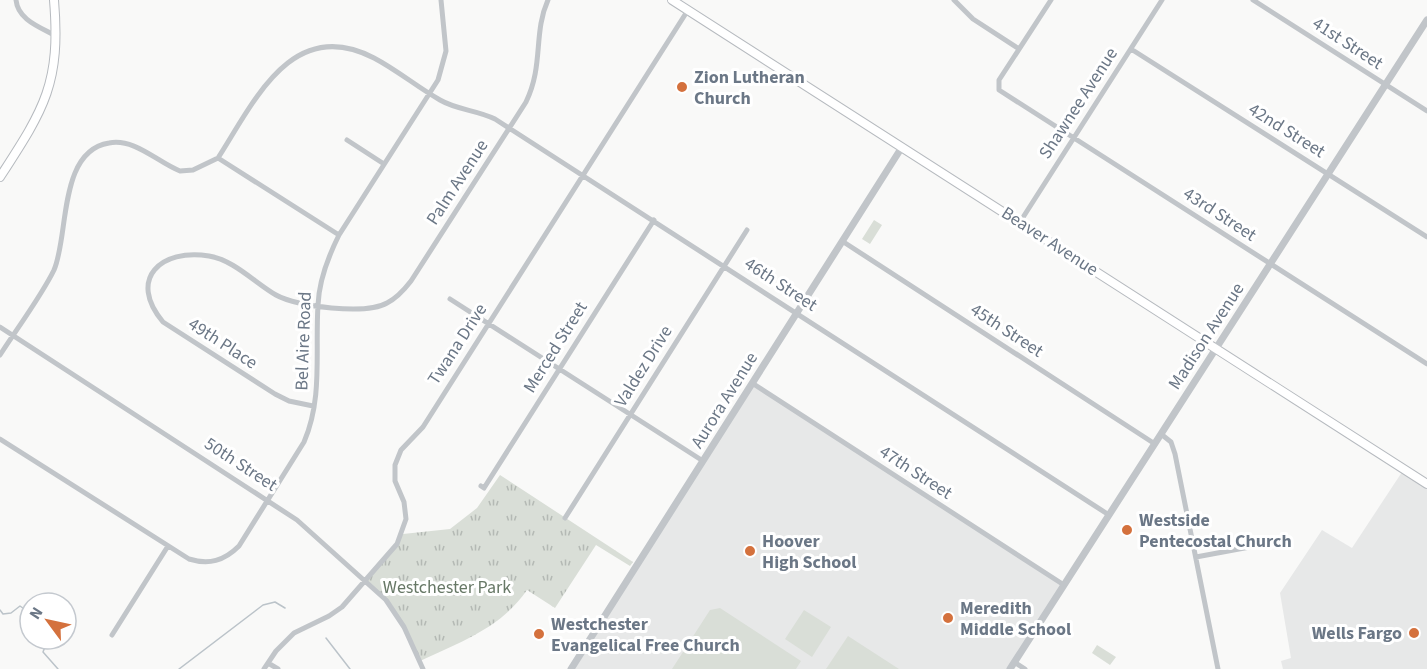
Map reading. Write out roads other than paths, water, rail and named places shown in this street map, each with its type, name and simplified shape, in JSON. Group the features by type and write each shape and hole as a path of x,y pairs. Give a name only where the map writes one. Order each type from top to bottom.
{"main road":[{"path":"0,177 33,126 46,97 55,61 57,37 54,0"},
{"name":"Beaver Avenue","path":"672,0 1427,483"}],"street":[{"name":"Bel Aire Road","path":"0,439 189,559 200,563 224,558 239,546 304,442 312,424 319,376 318,304 327,259 339,234 430,94 443,69 446,51 441,0"},
{"name":"Palm Avenue","path":"150,278 154,270 168,258 181,255 210,256 229,264 284,298 318,304 373,308 387,303 401,293 509,128 533,87 540,54 543,11 548,0"},
{"path":"954,0 973,19 1019,49 1051,0"},
{"name":"Shawnee Avenue","path":"1020,222 1162,0"},
{"name":"41st Street","path":"1253,0 1427,111"},
{"path":"16,1 20,13 57,37"},
{"name":"Twana Drive","path":"264,669 287,638 307,625 329,616 365,581 397,544 405,527 406,510 395,481 397,457 423,427 688,10"},
{"name":"Madison Avenue","path":"1012,666 1427,20"},
{"name":"46th Street","path":"218,158 264,85 280,67 309,51 332,47 355,50 375,58 452,107 483,112 1109,514"},
{"name":"42nd Street","path":"1131,48 1427,237"},
{"name":"43rd Street","path":"1019,49 999,80 998,87 1004,93 1427,364"},
{"path":"347,140 384,164"},
{"path":"0,355 54,270 60,248 68,191 78,167 93,150 108,143 126,143 180,171 193,170 218,158 339,234"},
{"name":"Aurora Avenue","path":"571,669 902,147"},
{"name":"Merced Street","path":"481,486 484,488 654,220"},
{"name":"Valdez Drive","path":"565,518 747,230"},
{"name":"45th Street","path":"842,241 1155,444"},
{"name":"49th Place","path":"150,278 147,292 150,307 163,322 274,394 289,401 313,406"},
{"path":"450,299 703,462"},
{"name":"50th Street","path":"0,327 297,519 394,610 423,669"},
{"name":"47th Street","path":"752,383 1064,585"},
{"path":"1161,434 1173,446 1218,669"},
{"path":"1196,557 1266,544"},
{"path":"111,635 168,546"},
{"path":"268,663 278,669"},
{"path":"1012,666 1024,669"}],"waterway":[{"path":"179,669 263,605 275,602 285,608"},
{"path":"0,610 3,614 11,613 18,608"},
{"path":"326,638 350,669"},
{"path":"43,651 58,669"}],"place":[{"name":"Zion Lutheran Church","path":"682,87"},
{"name":"Westside Pentecostal Church","path":"1127,530"},
{"name":"Hoover High School","path":"750,551"},
{"name":"Meredith Middle School","path":"948,618"},
{"name":"Wells Fargo","path":"1414,633"},
{"name":"Westchester Evangelical Free Church","path":"539,634"}],"park label":[{"name":"Westchester Park","path":"447,587"}]}
